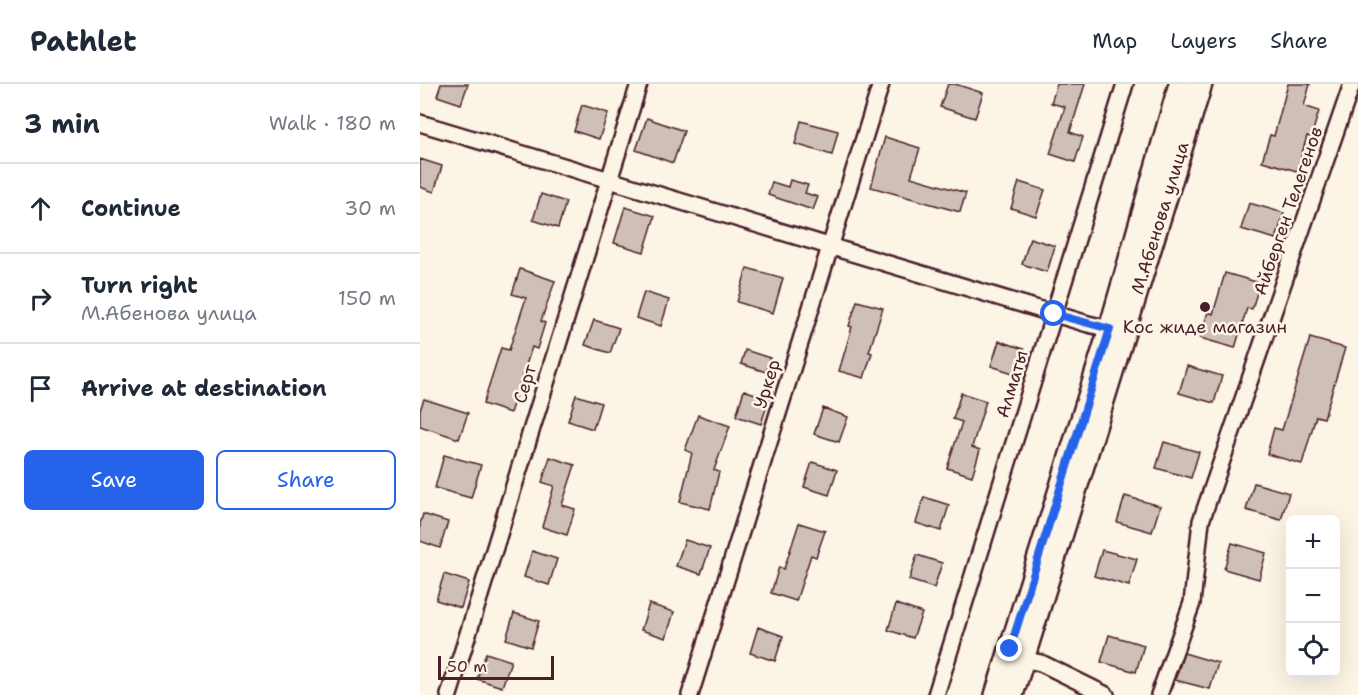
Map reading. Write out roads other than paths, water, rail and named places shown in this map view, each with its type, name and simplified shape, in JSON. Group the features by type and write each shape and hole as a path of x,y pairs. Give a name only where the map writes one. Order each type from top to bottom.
{"main road":[{"name":"М.Абенова улица","path":"996,695 1110,329 1180,84"},
{"name":"М.Абенова улица","path":"1011,695 1201,84"}],"street":[{"name":"Серт","path":"449,695 639,84"},
{"name":"Уркер","path":"690,695 881,84"},
{"name":"Алматы","path":"936,695 1125,84"},
{"name":"Айберген Телегенов","path":"1159,695 1192,603 1201,521 1353,84"},
{"path":"420,123 1110,329"},
{"path":"1022,659 1041,663 1106,695"}],"place":[{"name":"Кос жиде магазин","path":"1205,307"}]}
